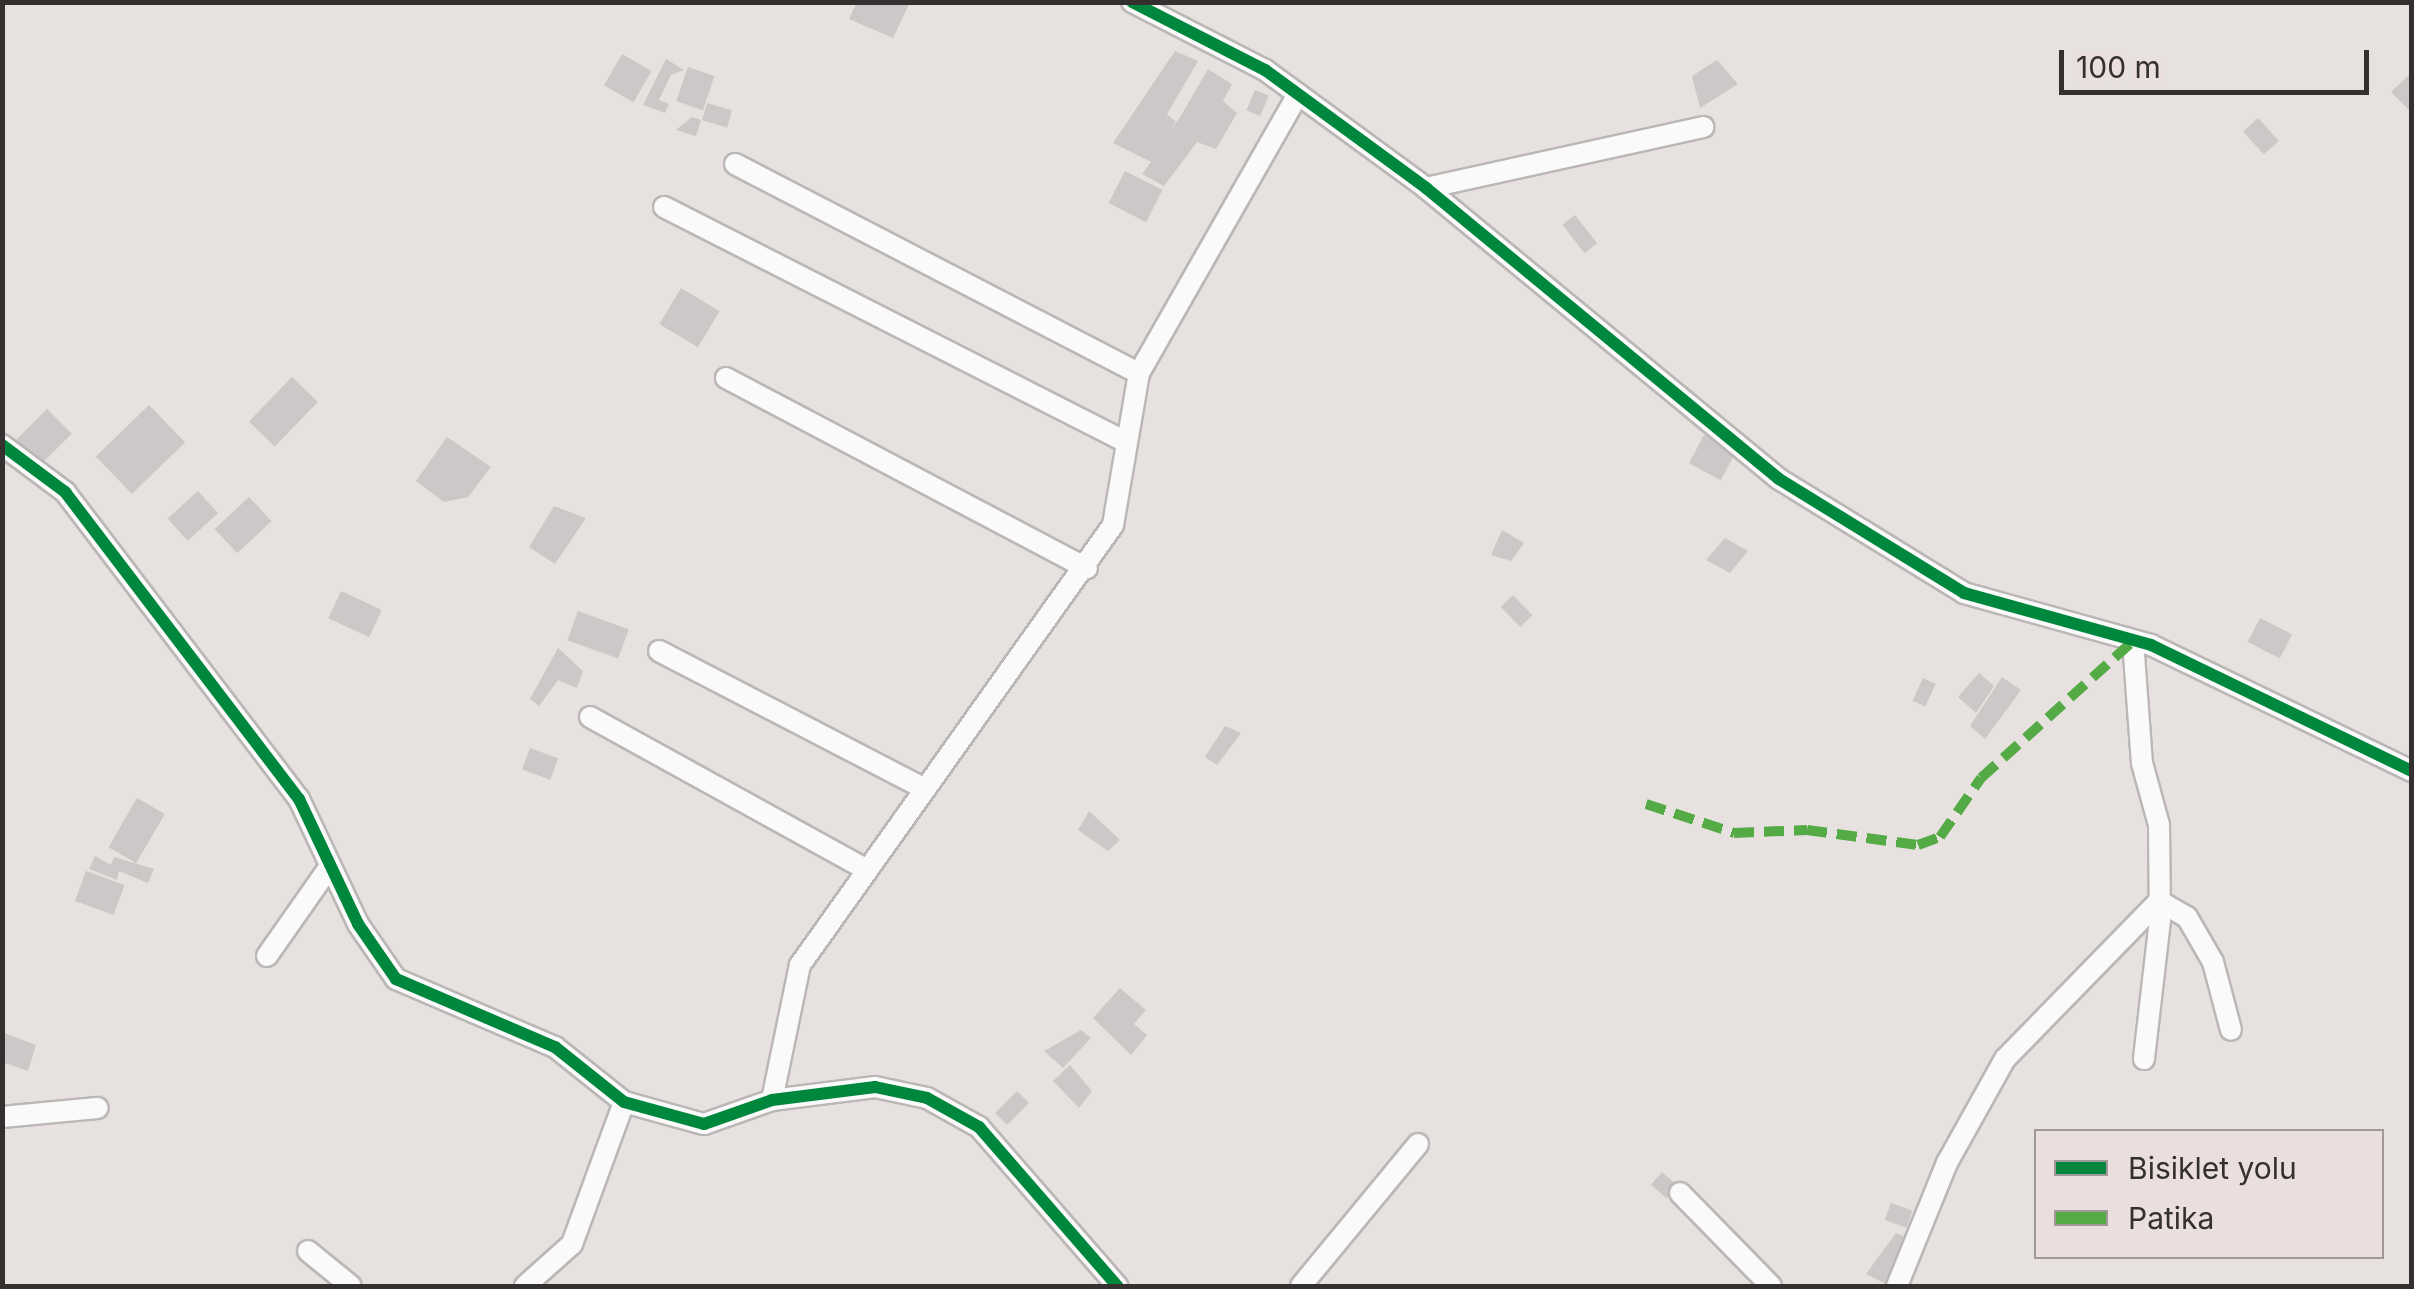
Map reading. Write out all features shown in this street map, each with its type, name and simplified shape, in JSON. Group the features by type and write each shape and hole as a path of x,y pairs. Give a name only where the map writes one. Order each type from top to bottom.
{"street":[{"path":"1132,2 1298,94 1426,188 1779,478 1964,593 2134,640 2412,771"},
{"path":"772,1100 800,965 863,868 925,789 1113,525 1139,373 1298,94"},
{"path":"1426,188 1703,127"},
{"path":"736,164 1139,373"},
{"path":"664,207 1126,442"},
{"path":"726,378 1086,568"},
{"path":"2,445 65,492 299,799 330,866 396,978 555,1047 624,1102 704,1124 772,1100 874,1087 927,1098 979,1127 1117,1286"},
{"path":"2134,640 2142,764 2159,825 2159,901 2144,1059"},
{"path":"659,652 925,789"},
{"path":"590,718 863,868"},
{"path":"267,956 330,866"},
{"path":"2159,901 2187,917 2214,962 2231,1030"},
{"path":"1897,1286 1947,1163 2005,1059 2159,901"},
{"path":"525,1286 572,1244 624,1102"},
{"path":"2,1116 98,1108"},
{"path":"1301,1286 1418,1144"},
{"path":"1680,1194 1771,1286"},
{"path":"308,1252 351,1286"}],"building":[{"path":"857,2 910,2 893,38 849,19"},
{"path":"1175,51 1198,61 1167,114 1176,122 1166,136 1179,119 1208,69 1232,84 1223,101 1237,113 1216,149 1197,142 1164,186 1142,174 1151,162 1113,143"},
{"path":"622,54 651,71 633,102 604,85"},
{"path":"666,59 684,70 671,75 659,100 669,104 665,113 643,105"},
{"path":"1717,60 1738,84 1700,108 1692,76"},
{"path":"688,67 714,76 703,110 676,101"},
{"path":"2412,72 2412,113 2391,92"},
{"path":"1255,90 1269,96 1260,116 1246,110"},
{"path":"707,103 732,110 727,127 702,120"},
{"path":"692,117 701,120 696,136 676,130"},
{"path":"2258,118 2279,141 2264,154 2243,131"},
{"path":"1125,171 1162,190 1146,222 1109,203"},
{"path":"1575,215 1597,243 1585,253 1562,225"},
{"path":"681,288 720,311 698,347 659,324"},
{"path":"292,377 318,402 275,447 249,422"},
{"path":"149,405 185,442 132,494 96,456"},
{"path":"47,409 72,434 41,465 16,440"},
{"path":"1704,435 1736,452 1721,480 1689,463"},
{"path":"447,437 491,467 468,497 444,502 416,481"},
{"path":"198,491 218,513 188,541 168,518"},
{"path":"249,497 272,521 237,553 215,529"},
{"path":"554,506 586,518 555,564 529,547"},
{"path":"1502,530 1524,543 1511,561 1491,555"},
{"path":"1725,538 1748,551 1730,573 1706,560"},
{"path":"341,591 382,610 369,637 328,618"},
{"path":"1513,595 1532,615 1520,627 1501,607"},
{"path":"578,611 629,629 618,659 567,640"},
{"path":"2260,618 2292,634 2280,658 2248,642"},
{"path":"558,648 583,671 577,688 558,680 539,706 530,699"},
{"path":"1979,673 1994,686 1976,713 1958,697"},
{"path":"2002,677 2021,690 1985,739 1970,726"},
{"path":"1923,678 1936,684 1925,707 1912,701"},
{"path":"1225,726 1241,733 1217,765 1205,757"},
{"path":"530,748 558,758 550,780 522,770"},
{"path":"137,798 165,814 136,863 108,847"},
{"path":"1089,811 1120,840 1108,851 1078,830"},
{"path":"95,856 111,865 114,857 154,869 148,883 119,871 117,880 89,869"},
{"path":"86,871 125,885 114,915 75,901"},
{"path":"1120,988 1146,1010 1134,1024 1147,1035 1131,1055 1093,1018"},
{"path":"1081,1030 1091,1038 1063,1068 1044,1051"},
{"path":"2,1032 36,1045 28,1071 2,1062"},
{"path":"1070,1065 1092,1091 1079,1108 1053,1081"},
{"path":"1017,1091 1029,1103 1007,1125 995,1113"},
{"path":"1662,1172 1678,1186 1667,1199 1651,1185"},
{"path":"1891,1203 1913,1211 1906,1228 1885,1220"},
{"path":"1896,1233 1913,1241 1886,1284 1866,1274"}],"marked path":[{"path":"1646,804 1734,833 1807,830 1918,845 1940,837 1981,778 2133,641"}],"cycle path":[{"path":"1132,2 1265,70 1426,188 1779,479 1964,593 2151,645 2412,771"},
{"path":"2,445 65,492 299,799 358,924 396,979 555,1047 624,1102 704,1124 772,1100 875,1087 927,1098 979,1127 1117,1286"}]}
